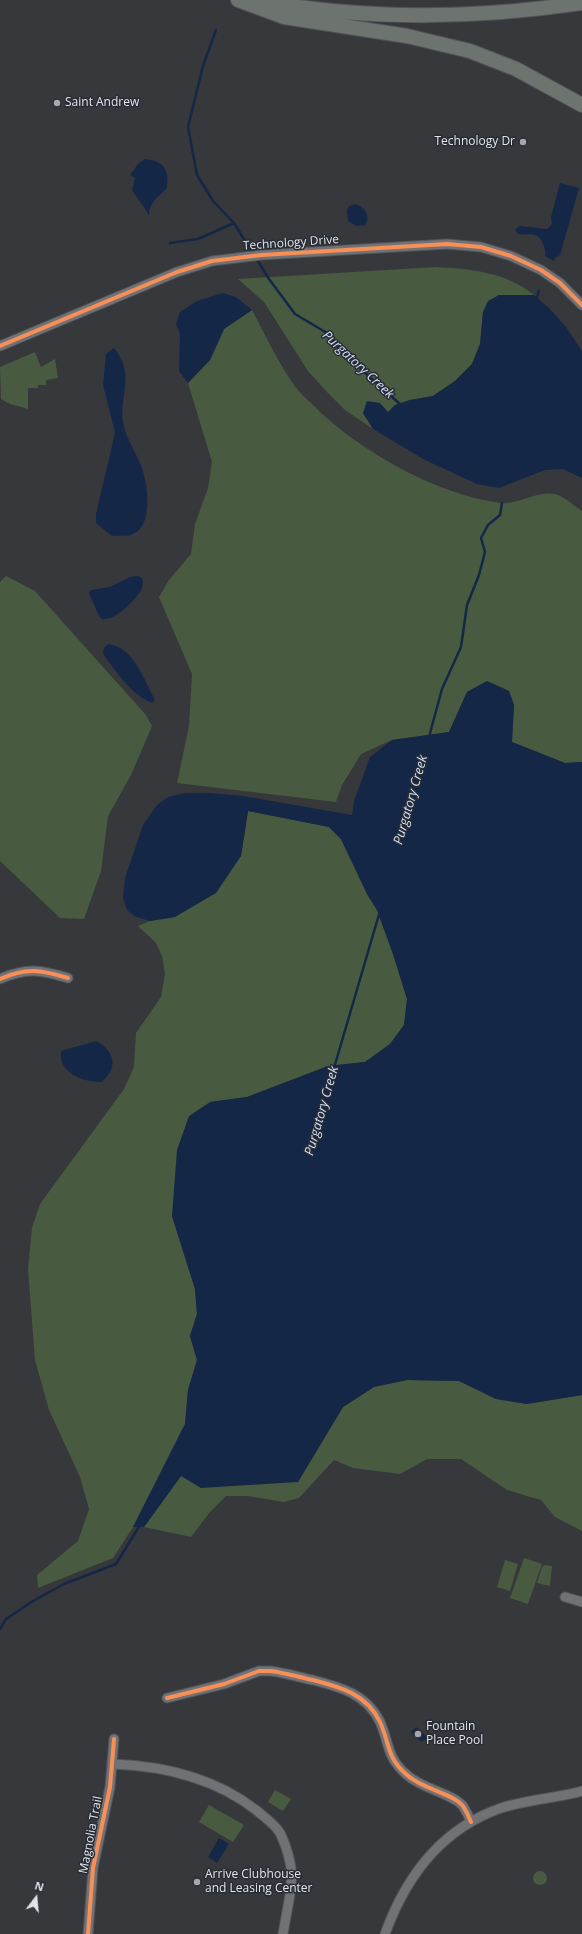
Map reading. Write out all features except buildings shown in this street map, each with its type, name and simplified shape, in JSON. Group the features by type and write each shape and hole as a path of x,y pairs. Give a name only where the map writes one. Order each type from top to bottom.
{"highway":[{"path":"238,0 284,16 407,36 470,51 516,69 582,104"},
{"path":"254,0 314,9 365,14 411,15 479,14 539,9 582,3"}],"street":[{"name":"Technology Drive","path":"0,346 177,272 212,261 261,255 447,244 481,247 524,261 541,270 582,304"},
{"path":"0,979 15,973 29,970 44,971 68,978"},
{"path":"564,1597 582,1602"},
{"path":"168,1698 224,1684 259,1672 271,1671 352,1692 373,1710 380,1722 388,1749 402,1771 412,1780 457,1801 462,1806 471,1822"},
{"name":"Magnolia Trail","path":"88,1934 93,1868 110,1787 114,1739"},
{"path":"113,1764 155,1768 198,1779 244,1801 271,1822 280,1833 290,1863 289,1895 283,1934"},
{"path":"385,1934 399,1899 418,1869 442,1844 471,1822 502,1808 582,1791"}],"green space":[{"path":"436,267 488,273 512,281 534,295 499,295 483,312 480,344 472,364 455,381 433,396 410,400 395,405 388,412 363,413 373,429 345,410 308,371 264,302 238,279"},
{"path":"252,310 290,380 303,396 332,423 376,454 426,481 451,491 476,498 509,503 540,495 555,494 582,511 582,762 565,763 512,742 514,705 509,691 487,681 467,692 449,732 392,740 361,754 342,785 336,802 177,783 189,726 192,674 159,597 169,580 191,554 195,524 208,488 212,462 188,383 210,360 224,329"},
{"path":"35,352 41,367 55,359 58,378 46,380 46,385 38,385 38,388 28,388 28,409 10,404 1,399 0,367"},
{"path":"6,576 35,591 146,715 152,726 131,775 108,816 101,871 84,919 60,918 0,861 0,582"},
{"path":"248,811 329,827 341,839 367,894 377,910 393,954 407,999 404,1025 390,1044 365,1062 328,1066 247,1097 210,1102 172,1216 195,1289 197,1314 190,1336 197,1360 188,1390 185,1424 133,1527 113,1558 38,1588 37,1575 78,1541 89,1509 80,1477 49,1410 35,1360 28,1269 32,1228 40,1204 124,1089 134,1067 136,1033 161,997 165,974 162,956 156,943 138,926 150,921 175,917 241,856"},
{"path":"407,1380 459,1381 496,1399 527,1404 582,1395 582,1531 555,1517 541,1500 507,1490 461,1459 427,1459 400,1474 353,1468 334,1460 299,1498 284,1502 248,1496 226,1496 210,1512 191,1537 144,1527 181,1476 298,1482 343,1407 374,1387"},
{"path":"524,1558 542,1564 528,1604 510,1598"},
{"path":"505,1560 518,1564 510,1591 497,1587"},
{"path":"545,1565 552,1566 550,1586 537,1583 542,1567"},
{"path":"275,1790 291,1799 283,1811 268,1802"},
{"path":"209,1805 244,1825 233,1842 199,1822"},
{"path":"540,1871 545,1873 547,1878 545,1883 540,1885 535,1883 533,1878 535,1873"}],"water":[{"path":"145,159 161,164 166,171 167,176 167,188 151,206 149,215 132,190 135,178 130,175 138,164"},
{"path":"560,183 579,188 560,255 555,258 554,261 545,256 544,246 540,238 531,234 518,234 515,230 519,226 547,229 552,224 551,217"},
{"path":"356,204 362,207 366,213 367,222 365,225 357,226 348,221 347,210 349,206"},
{"path":"223,293 236,297 252,310 224,329 210,360 188,383 179,371 180,334 176,324 180,312 197,301"},
{"path":"499,295 534,295 549,308 566,327 582,351 582,478 563,469 545,470 499,488 477,484 425,460 373,429 363,413 367,401 380,403 388,412 395,405 410,400 433,396 455,381 472,364 480,344 483,312 488,301"},
{"path":"114,348 121,358 124,368 124,427 142,469 147,490 147,508 143,524 139,530 126,536 112,536 96,523 96,514 115,433 103,385 106,354"},
{"path":"130,577 141,577 143,580 143,585 137,596 118,614 107,619 102,619 99,616 89,593 91,590 110,587"},
{"path":"108,644 117,646 125,651 137,666 155,700 152,703 137,694 131,688 103,654 104,648"},
{"path":"487,681 509,691 514,705 512,742 565,763 582,762 582,1395 527,1404 496,1399 459,1381 407,1380 374,1387 343,1407 298,1482 201,1488 181,1476 144,1527 133,1527 185,1424 188,1390 197,1360 190,1336 197,1314 195,1289 172,1216 177,1150 189,1116 210,1102 247,1097 328,1066 365,1062 390,1044 404,1025 407,999 377,910 367,894 341,839 329,827 248,811 241,856 216,893 175,917 150,921 136,917 127,910 123,898 125,878 143,825 157,805 168,797 184,793 211,793 243,796 352,815 354,801 370,757 392,740 449,732 467,692"},
{"path":"96,1041 108,1050 112,1061 110,1072 101,1082 94,1082 73,1075 63,1065 61,1059 61,1051"},
{"name":"Fountain Place Pool","path":"416,1727 426,1736 426,1739 421,1742 411,1732"},
{"path":"219,1838 229,1844 217,1863 208,1857"}],"waterway":[{"name":"Purgatory Creek","path":"216,30 203,66 188,127 197,175 213,201 234,223 253,254"},
{"path":"170,243 198,239 234,223"},
{"name":"Purgatory Creek","path":"256,258 269,279 295,314 327,333 341,351 401,405"},
{"path":"536,300 539,291"},
{"name":"Purgatory Creek","path":"429,737 442,689 461,647 467,605 479,575 485,552 481,538 488,525 500,515 502,503"},
{"name":"Purgatory Creek","path":"334,1068 380,911"},
{"name":"Purgatory Creek","path":"0,1629 6,1619 33,1601 64,1584 116,1564 140,1525"}],"cycle path":[{"path":"0,346 177,272 212,261 261,255 447,244 481,247 511,256 541,270 560,283 582,305"},
{"path":"0,979 26,971 50,973 68,978"},
{"path":"167,1698 224,1684 259,1671 271,1671 287,1674 343,1689 360,1698 374,1712 380,1722 389,1750 400,1768 413,1780 458,1802 463,1806 471,1822"},
{"path":"88,1934 93,1868 110,1787 114,1739"}],"place":[{"name":"Saint Andrew","path":"57,103"},
{"name":"Technology Dr","path":"523,142"},
{"name":"Fountain Place Pool","path":"418,1734"},
{"name":"Arrive Clubhouse and Leasing Center","path":"197,1882"}]}
